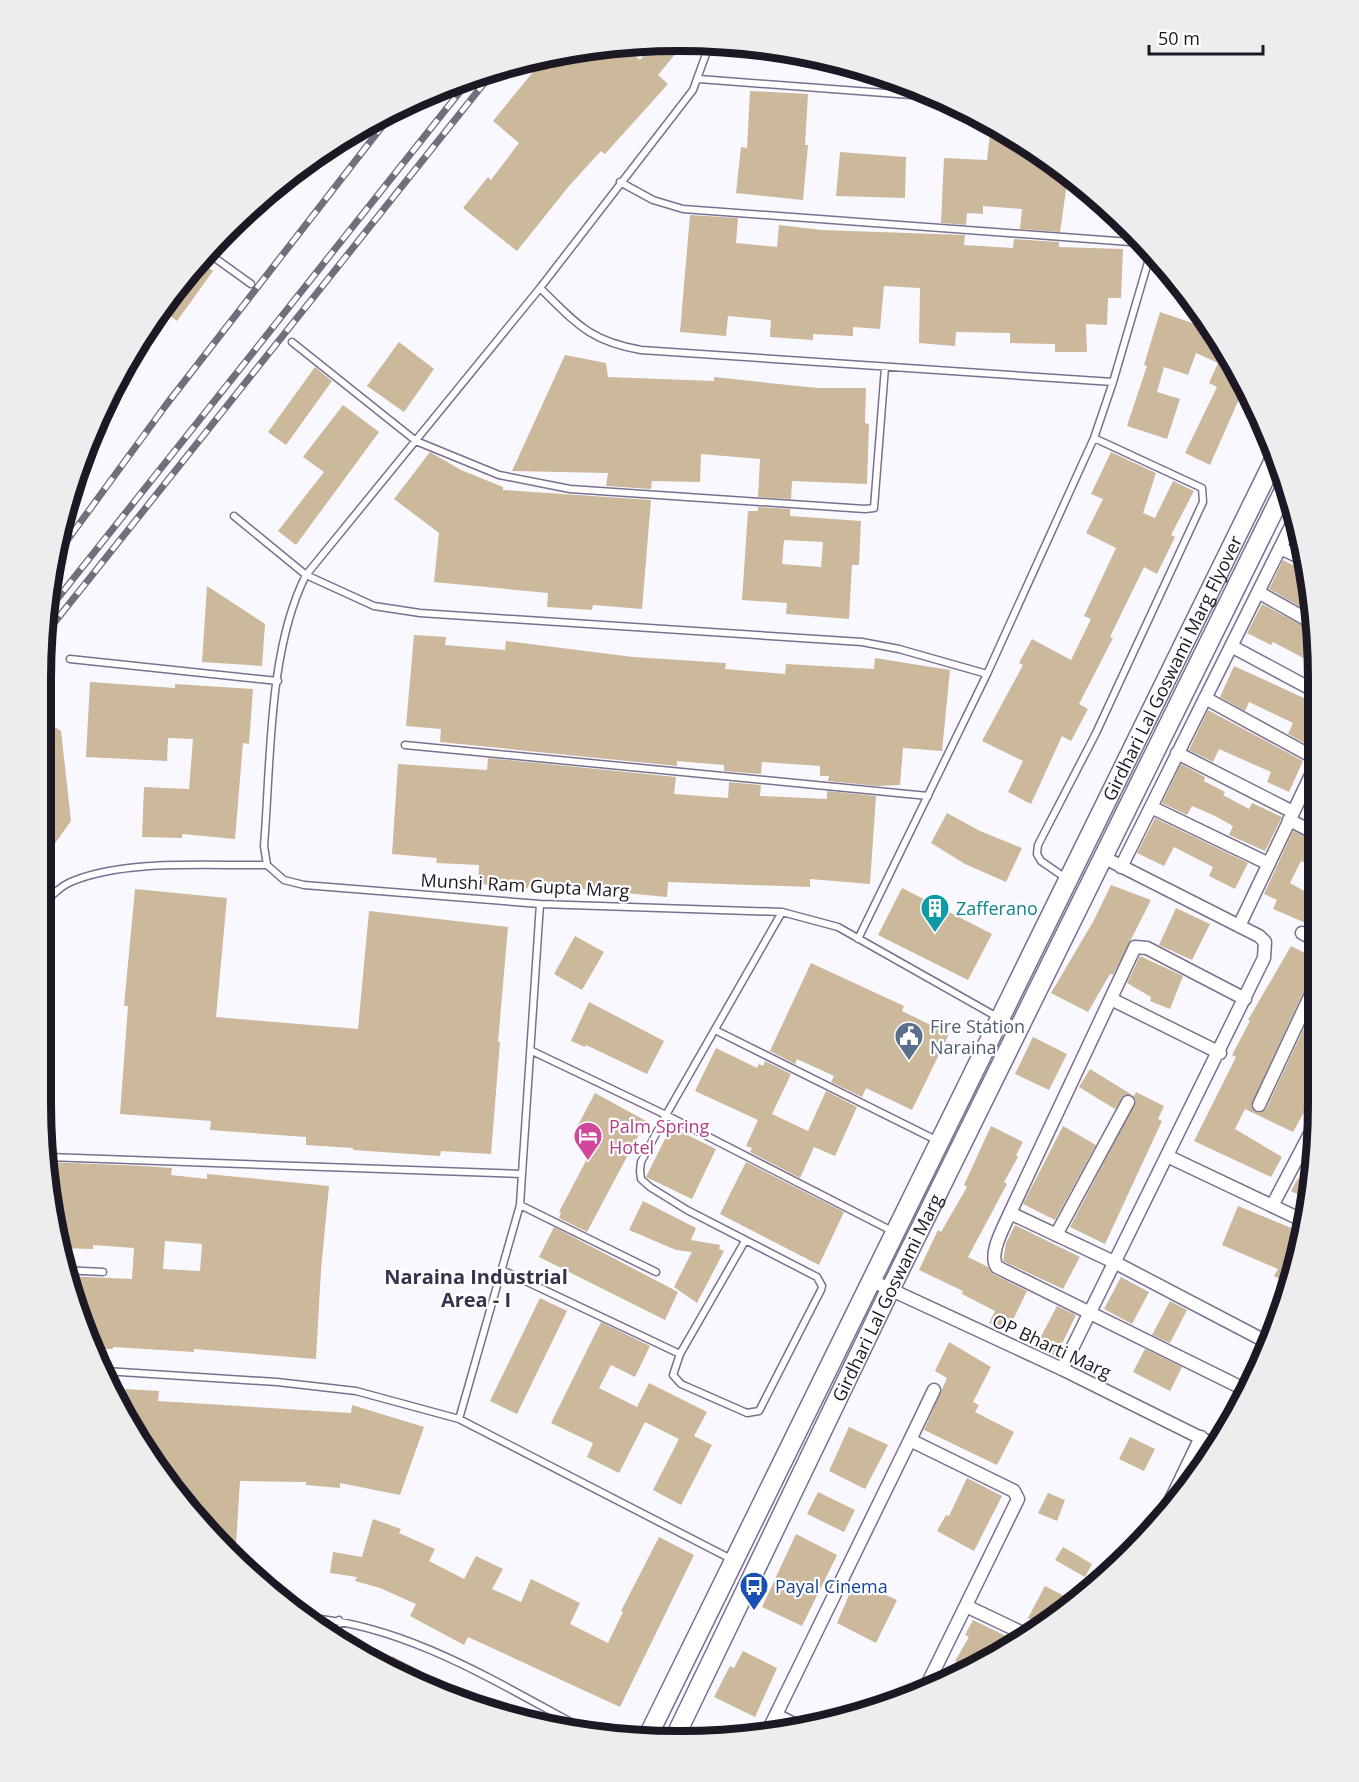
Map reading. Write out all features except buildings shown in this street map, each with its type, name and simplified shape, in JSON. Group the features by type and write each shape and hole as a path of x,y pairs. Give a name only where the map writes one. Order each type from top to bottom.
{"main road":[{"name":"Girdhari Lal Goswami Marg Flyover","path":"1067,879 1271,466"},
{"name":"Girdhari Lal Goswami Marg Flyover","path":"1103,857 1281,496"},
{"name":"Girdhari Lal Goswami Marg","path":"678,1731 890,1290 1103,857"},
{"name":"Girdhari Lal Goswami Marg","path":"651,1730 1067,879"}],"street":[{"path":"1121,867 1290,529"},
{"path":"1280,548 1296,555"},
{"path":"1258,592 1305,619"},
{"path":"1231,646 1308,687"},
{"path":"1205,698 1308,754"},
{"path":"1177,753 1291,816 1308,828"},
{"path":"1239,926 1308,781"},
{"path":"1151,807 1269,864"},
{"path":"1062,1369 1220,1053 1266,948 1265,942 1259,936 1103,857"},
{"path":"1239,1388 994,1263 995,1253 1010,1213 1111,999 1131,951 1139,946 1245,999"},
{"path":"1111,999 1220,1053"},
{"path":"1259,1105 1308,1001"},
{"path":"1056,1235 1128,1102"},
{"path":"1272,1206 1307,1139"},
{"path":"1167,1156 1297,1218"},
{"path":"1010,1213 1114,1263 1261,1339"},
{"name":"OP Bharti Marg","path":"870,1280 1062,1369 1209,1441"},
{"path":"771,1724 934,1390"},
{"path":"1178,1485 1201,1437"},
{"path":"910,1440 1016,1495 1018,1503 930,1678"},
{"path":"966,1606 1019,1631"},
{"path":"776,1715 789,1721"}],"lane":[{"path":"51,896 71,881 110,869 267,865 264,846 278,681 287,621 306,575 540,288 699,79 708,52"},
{"path":"699,79 909,95"},
{"path":"620,182 653,200 684,209 1131,242"},
{"path":"214,257 252,284"},
{"path":"858,939 987,674 1094,438 1148,261"},
{"path":"540,288 583,331 617,346 653,351 1113,382"},
{"path":"292,342 416,441 500,475 540,485 874,508 885,367"},
{"path":"1067,879 1041,861 1036,854 1038,844 1101,722 1203,502 1204,494 1202,488 1094,438"},
{"path":"234,516 306,575 374,606 409,612 862,642 900,649 987,674"},
{"path":"70,659 278,681"},
{"path":"405,746 928,796"},
{"name":"Munshi Ram Gupta Marg","path":"267,865 284,880 304,885 540,904 782,912 838,927 999,1018 1020,1026"},
{"path":"459,1419 520,1205 540,904"},
{"path":"745,1241 680,1354 674,1375 681,1384 747,1413 759,1411 822,1286 817,1277 687,1210 641,1179 641,1162 782,912"},
{"path":"715,1030 939,1141"},
{"path":"532,1051 666,1115 894,1232"},
{"path":"53,1157 522,1174"},
{"path":"520,1205 656,1272"},
{"path":"502,1270 680,1354"},
{"path":"74,1271 103,1272"},
{"path":"112,1371 277,1382 356,1391 459,1419 734,1560"},
{"path":"321,1619 381,1629 418,1644 567,1721"},
{"path":"337,1629 339,1620"}],"railway":[{"path":"53,624 485,81"},
{"path":"56,601 461,90"},
{"path":"67,541 166,405 382,126"}],"place":[{"name":"Zafferano","path":"935,934"},
{"name":"Fire Station Naraina","path":"909,1062"},
{"name":"Palm Spring Hotel","path":"588,1162"},
{"name":"Payal Cinema","path":"754,1612"}],"district":[{"name":"Naraina Industrial Area - I","path":"476,1288"}]}
